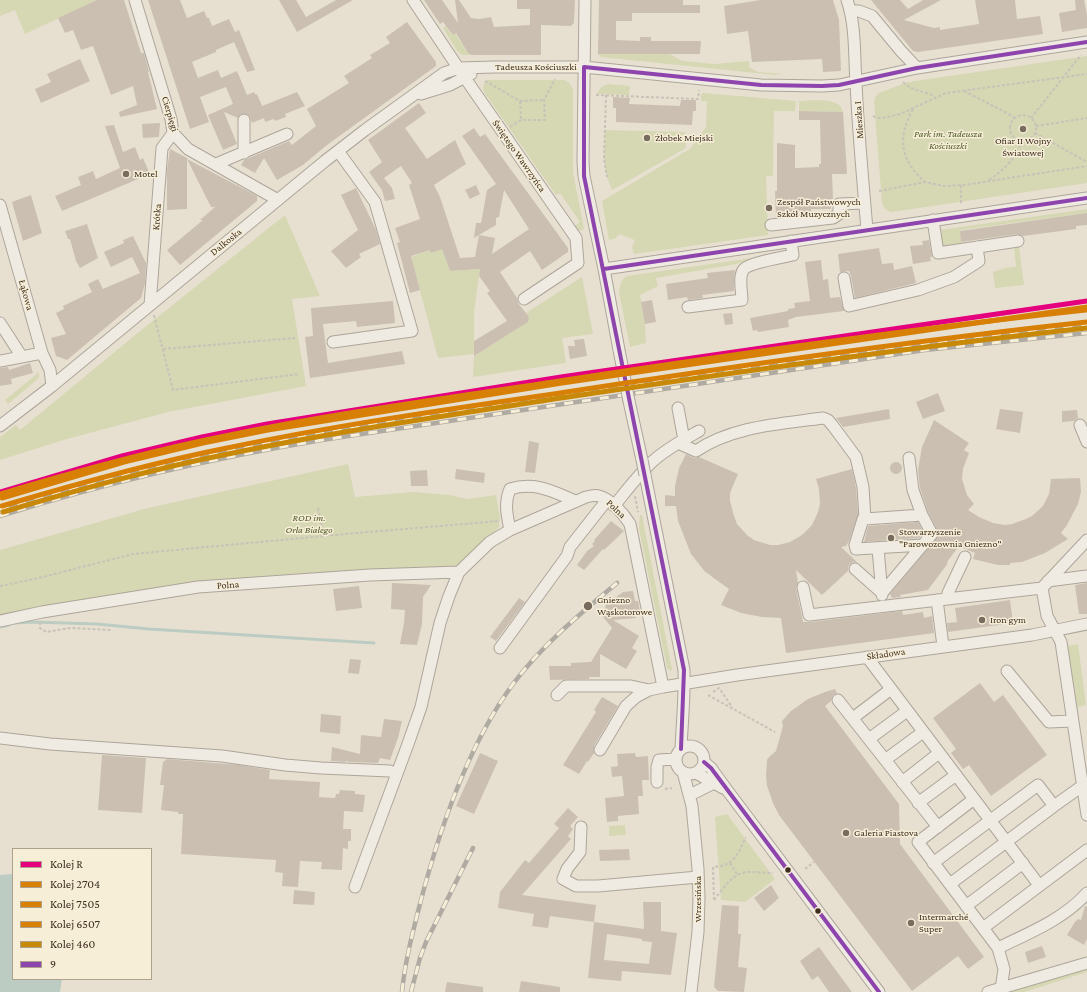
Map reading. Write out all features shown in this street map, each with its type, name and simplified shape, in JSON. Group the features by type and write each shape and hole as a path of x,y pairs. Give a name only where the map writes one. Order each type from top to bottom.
{"street":[{"name":"Cierpięgi","path":"135,0 171,119 173,133 188,149 278,200"},
{"name":"Świętego Wawrzyńca","path":"413,0 576,238 578,263 524,299"},
{"path":"585,0 584,176 684,670 679,769 683,772 692,774 696,773 727,790"},
{"name":"Mieszka I","path":"847,0 850,11 855,50 866,230"},
{"path":"850,11 872,16 917,68"},
{"name":"Tadeusza Kościuszki","path":"483,67 584,67 760,86 822,86 856,82 917,68 1087,42"},
{"name":"Dalkoska","path":"0,426 152,309 278,200 365,130 410,97 450,85 462,73 483,67"},
{"path":"244,120 244,153"},
{"name":"Krótka","path":"152,309 162,148 173,133"},
{"path":"216,164 287,134"},
{"path":"334,342 412,331 376,202 338,151"},
{"path":"604,269 1087,198"},
{"path":"771,226 833,218 839,214 839,204 864,203"},
{"name":"Łąkowa","path":"0,205 42,352 50,370 52,386"},
{"path":"933,220 938,253 1018,241"},
{"path":"688,307 742,300 741,276 744,269 751,265 793,255 791,241"},
{"path":"844,278 849,306 918,290 954,277 979,261 976,247"},
{"path":"0,323 22,357"},
{"path":"0,361 42,352"},
{"path":"678,408 681,441"},
{"path":"681,441 696,451 710,441 745,430 823,418 828,420 856,457 863,488 865,518 863,519 855,545 856,549 923,545"},
{"path":"1080,425 1087,442"},
{"path":"500,648 566,556 570,547 610,503 654,460 681,441 699,431"},
{"path":"882,593 932,534 922,515 914,490 909,458"},
{"path":"506,525 506,497 510,489 526,486 541,487 576,501"},
{"name":"Polna","path":"355,888 420,707 440,623 449,596 459,572 506,525 593,496 598,496 610,503 626,516 632,531 663,687"},
{"path":"865,518 922,515"},
{"path":"1087,540 1045,584 1047,616 1061,642 1087,814"},
{"path":"878,548 884,606"},
{"path":"949,599 948,593 965,557"},
{"path":"855,569 882,593"},
{"name":"Polna","path":"0,621 42,612 198,587 370,575 459,572"},
{"path":"804,587 809,615 949,599 1087,576"},
{"path":"937,600 943,646"},
{"name":"Składowa","path":"684,684 736,675 1055,630 1087,624"},
{"path":"868,656 907,711 1039,885"},
{"path":"1007,671 1049,722 1072,721"},
{"path":"600,750 626,706 636,697 649,690 684,684"},
{"path":"557,695 566,686 631,686 649,690"},
{"path":"853,718 891,689"},
{"path":"838,700 938,827"},
{"path":"869,739 907,711"},
{"path":"682,719 693,747"},
{"path":"885,760 923,732"},
{"path":"0,738 50,744 222,756 314,768 390,772 397,774"},
{"path":"660,785 657,768 659,760 679,754 687,747 693,747 699,750 703,755 704,762 700,770 696,773"},
{"path":"902,782 939,753"},
{"path":"704,762 711,768 879,992"},
{"name":"Wrzesińska","path":"683,772 692,806 699,897 698,932 691,992"},
{"name":"Wrzesińska","path":"692,806 696,773"},
{"path":"918,803 956,775"},
{"path":"694,793 714,783"},
{"path":"933,863 1038,785 1054,806"},
{"path":"950,884 1082,786"},
{"path":"974,799 918,842 998,948 1004,969 1001,989"},
{"path":"581,827 580,852 567,869 563,879 576,886 598,886 698,877"},
{"path":"983,928 1087,850"},
{"path":"966,906 1023,863"},
{"path":"998,948 1049,924 1087,893"},
{"path":"988,992 1087,963"}],"path":[{"path":"1031,118 1081,55"},
{"path":"873,116 883,118 900,114 946,93 1087,74"},
{"path":"509,128 521,120 544,120 544,100 555,79"},
{"path":"485,81 520,101 544,100"},
{"path":"902,81 912,89 928,93 935,97"},
{"path":"596,95 698,99 699,90"},
{"path":"963,90 1014,118"},
{"path":"606,95 604,159 608,177"},
{"path":"520,101 521,120"},
{"path":"914,108 908,118 904,130 903,142 908,164 925,182"},
{"path":"1021,115 1031,118 1036,126 1035,133 1030,139 1022,141 1014,137 1010,130 1010,126 1014,118 1021,115"},
{"path":"1036,126 1087,118"},
{"path":"1035,133 1087,162"},
{"path":"987,181 1001,172 1011,162 1022,141"},
{"path":"879,191 925,182 944,186 961,185 1087,166"},
{"path":"961,185 962,204"},
{"path":"1031,315 1087,308"},
{"path":"152,309 173,390 299,374"},
{"path":"163,349 294,338"},
{"path":"635,493 638,512"},
{"path":"318,508 324,536"},
{"path":"0,586 39,578 133,554 324,536 506,525"},
{"path":"39,624 40,628 46,632 70,628 112,630"},
{"path":"713,692 719,688 732,708"},
{"path":"708,695 775,732"},
{"path":"660,785 672,788"},
{"path":"746,837 735,858 730,863 723,866 713,867 714,900 737,874 749,872 773,872"},
{"path":"805,869 814,862"},
{"path":"730,863 737,874"}],"green space":[{"path":"0,0 97,0 25,34 15,10 0,16"},
{"path":"446,26 452,35 455,33 468,53 472,55 462,55 458,52 443,28"},
{"path":"598,54 670,54 682,61 714,64 749,61 749,67 758,72 783,74 775,75 601,57"},
{"name":"Park im. Tadeusza Kościuszki","path":"1087,56 1087,183 892,212 885,208 882,203 874,101 879,93 908,82"},
{"path":"487,80 564,80 569,82 571,85 573,90 573,172 584,229 579,231 575,226 580,222 560,193 556,195 484,92 483,88"},
{"path":"608,84 630,86 629,95 597,94 601,87"},
{"path":"704,93 796,101 795,111 774,111 773,176 766,176 768,235 634,254 632,247 635,240 619,234 616,238 609,240 602,201 690,149 706,127 707,101 701,101 701,94"},
{"path":"799,101 831,101 841,107 843,112 799,111"},
{"path":"605,130 685,132 686,148 612,190 607,177 604,159"},
{"path":"1087,209 1087,213 960,230 962,245 943,247 940,230"},
{"path":"285,215 320,296 292,299 306,386 168,412 67,439 0,460 0,437 16,425 20,430"},
{"path":"1014,247 1019,247 1024,285 995,288 993,272 1005,268 1016,267"},
{"path":"442,249 450,271 480,269 474,311 474,354 438,358 411,257 430,250"},
{"path":"773,255 736,264 656,278 658,286 640,295 645,324 646,343 630,347 619,292 621,282 625,277"},
{"path":"582,277 593,334 562,338 566,363 473,377 474,356 528,322 529,317 526,313"},
{"path":"36,371 39,374 39,378 8,404 5,400 37,374"},
{"name":"ROD im. Orła Białego","path":"348,464 355,497 413,492 450,495 467,499 496,495 500,518 499,527 460,565 451,568 275,578 0,619 0,550 148,508"},
{"path":"640,515 642,515 672,669 671,671 667,668 639,528"},
{"path":"1078,644 1086,705 1077,707 1068,646"},
{"path":"727,814 775,879 745,902 721,900 715,817"},
{"path":"625,825 626,835 609,836 609,826"},
{"path":"1087,968 1087,972 1024,992 1008,992"}],"shaded area":[{"path":"12,874 12,980 62,980 60,992 0,992 0,875"}],"building":[{"path":"97,0 124,0 141,53 144,53 157,109 120,117 119,112 137,105 133,86 111,95 93,46 81,50 73,30 65,33 58,18"},
{"path":"148,0 180,0 187,18 204,11 212,26 229,19 235,32 239,30 255,70 247,72 234,42 216,50 216,52 192,62 198,78 218,70 221,78 237,71 247,95 254,92 256,95 257,94 262,106 297,92 305,106 285,114 286,117 275,121 274,119 265,122 264,118 252,123 247,114 241,114 238,118 224,112 237,144 223,150 208,115 233,104 226,87 200,97 209,122 190,129"},
{"path":"279,0 296,0 306,17 336,0 353,0 297,32"},
{"path":"424,0 442,0 458,23 455,0 459,0 471,18 479,19 491,17 494,27 530,25 530,9 517,9 517,0 575,0 574,23 571,26 541,25 541,55 472,55 468,53 456,33 453,35 443,22 440,24"},
{"path":"599,0 683,0 683,5 700,5 700,13 632,13 632,21 616,21 616,40 640,41 640,37 651,37 651,41 701,41 700,54 598,54"},
{"path":"760,0 833,0 839,20 841,71 823,72 822,59 752,62 748,31 727,34 724,6"},
{"path":"871,0 900,0 908,9 923,0 941,0 904,20 934,28 940,27 940,30 979,24 975,0 1015,0 1017,19 1040,16 1043,34 918,52 913,51"},
{"path":"1075,0 1084,0 1087,15 1087,28 1062,32 1059,13 1076,10"},
{"path":"407,22 436,62 436,66 327,145 303,165 277,180 264,158 255,173 241,165 244,160 289,141 292,145 316,126 307,109 349,83 344,76 372,58 370,55 390,43 386,37"},
{"path":"80,59 90,81 41,103 35,89 51,82 47,74"},
{"path":"613,97 630,98 629,104 680,106 681,100 696,100 696,111 693,111 692,125 616,122 616,108 613,108"},
{"path":"419,103 426,113 405,128 427,159 455,140 466,164 434,185 440,197 460,258 475,257 479,235 474,238 476,223 481,223 487,190 496,184 462,136 474,128 480,137 485,134 568,248 568,252 542,270 530,251 500,272 517,298 518,303 529,317 528,322 474,356 474,341 507,321 487,293 490,291 479,276 480,269 450,271 442,249 431,253 430,250 411,256 420,290 410,293 397,243 400,242 395,228 420,219 409,185 412,183 401,166 384,178 392,188 395,199 385,201 382,190 369,172 382,162 368,140","holes":["504,190 529,229 492,254 495,238 479,235 496,225 496,218 499,217"]},
{"path":"799,111 843,112 847,174 832,174 833,199 831,199 831,209 811,209 811,213 776,216 775,191 777,191 777,143 795,145 795,168 819,167 819,164 821,164 820,120 799,120"},
{"path":"160,123 159,137 143,138 142,124"},
{"path":"114,125 123,152 135,147 140,160 143,158 150,174 62,211 55,196 81,185 78,177 93,171 96,179 120,168 105,126"},
{"path":"170,149 187,158 187,209 167,210 167,170"},
{"path":"187,159 257,196 257,201 180,265 167,250 203,220 200,220 215,207 211,207"},
{"path":"476,185 480,194 470,199 465,190"},
{"path":"356,188 376,230 380,244 359,254 361,257 346,268 331,251 358,230 341,195"},
{"path":"31,195 42,233 23,241 12,202"},
{"path":"1087,213 1087,225 1076,226 1076,229 1023,236 1017,234 961,242 960,231"},
{"path":"87,224 98,258 80,268 76,261 70,239 68,239 65,231"},
{"path":"133,236 146,263 145,283 141,298 67,360 56,356 51,338 66,334 56,313 64,309 63,306 92,292 88,284 98,279 103,289 140,273 132,257 111,267 104,252 124,243 123,240"},
{"path":"929,240 932,257 930,257 931,261 913,264 910,246 923,245 922,241"},
{"path":"879,248 882,264 893,263 894,270 912,266 916,283 855,298 849,271 840,272 838,254"},
{"path":"821,260 823,280 828,279 830,298 840,297 844,311 796,317 788,320 789,327 758,332 757,330 753,331 750,318 788,311 788,309 795,308 794,303 810,301 805,262"},
{"path":"735,270 734,291 702,295 703,298 688,300 687,297 668,300 666,284 708,278 707,273"},
{"path":"652,300 656,322 645,324 641,302"},
{"path":"393,301 395,323 357,327 356,321 323,324 328,363 402,351 405,364 310,378 305,337 313,336 311,308"},
{"path":"732,313 733,324 725,325 723,314"},
{"path":"584,339 587,356 570,359 568,346 575,346 574,340"},
{"path":"30,363 33,373 11,379 12,384 0,386 0,368 8,367 9,370"},
{"path":"938,393 945,411 923,419 916,402"},
{"path":"889,409 890,419 843,427 836,418"},
{"path":"1000,409 1023,412 1020,433 996,429"},
{"path":"1077,410 1078,418 1074,421 1062,422 1062,411"},
{"path":"934,420 969,443 964,450 969,453 963,469 962,479 967,495 974,504 968,510 979,517 993,523 1005,525 1012,524 1032,516 1043,506 1049,494 1051,479 1080,478 1081,492 1078,504 1061,533 1068,539 1045,553 1022,562 1010,563 1010,565 998,565 973,559 975,553 959,546 928,590 892,598 890,594 939,535 928,512 920,488 918,470 922,447"},
{"path":"529,441 539,443 535,473 525,472"},
{"path":"686,454 694,458 699,457 738,474 730,493 730,501 737,524 754,540 770,545 790,542 802,535 812,525 820,504 819,489 816,479 852,469 856,488 858,515 849,541 846,546 841,547 858,563 853,562 850,564 848,571 822,595 796,570 798,583 796,588 803,622 902,611 903,615 923,612 924,618 932,616 934,633 786,653 781,618 762,617 741,613 721,605 729,589 706,573 691,554 678,521 676,506 665,506 665,495 675,496 675,486 679,468"},
{"path":"898,462 901,463 901,473 894,474 891,473 890,466 891,463"},
{"path":"456,469 485,473 484,483 455,479"},
{"path":"427,470 428,486 411,486 410,471"},
{"path":"611,521 624,531 604,550 603,549 584,570 577,565 587,551 594,546 592,544 595,541 594,540"},
{"path":"918,522 924,533 919,538 864,542 868,526"},
{"path":"392,583 431,585 423,597 422,624 417,645 400,644 405,610 391,609"},
{"path":"1087,583 1087,614 1079,614 1075,585"},
{"path":"359,586 362,608 336,611 333,589"},
{"path":"633,591 635,601 638,601 640,612 634,613 636,618 613,620 639,636 632,648 637,651 626,669 600,654 600,677 589,677 589,679 550,680 549,666 571,666 571,663 591,662 612,628 599,612 606,607 605,605 623,592"},
{"path":"519,598 525,602 496,641 490,637"},
{"path":"1010,600 1013,623 948,632 947,623 957,622 955,608"},
{"path":"350,659 361,660 359,674 348,673"},
{"path":"980,683 994,702 1003,695 1047,755 991,796 969,765 963,769 951,753 956,749 933,718"},
{"name":"Galeria Piastova","path":"835,689 837,693 833,695 831,701 825,706 899,804 900,844 984,957 968,969 958,956 912,991 779,815 767,786 767,760 776,751 783,726 782,721 791,711 808,699"},
{"path":"602,697 618,706 594,746 594,753 579,774 563,765 596,712 594,710"},
{"path":"321,714 341,716 340,734 320,732"},
{"path":"384,719 402,721 390,760 380,758 378,763 331,761 332,747 360,754 361,735 381,737"},
{"path":"480,753 498,761 474,814 456,806"},
{"path":"635,753 636,757 648,756 649,780 642,780 643,796 638,796 639,814 618,816 618,821 607,822 605,798 624,796 622,776 612,777 611,767 618,766 617,754"},
{"path":"102,755 146,758 142,813 98,810"},
{"path":"167,759 239,765 270,770 269,779 320,782 319,797 335,798 336,794 339,794 340,790 355,791 355,794 365,795 363,812 344,811 343,829 351,829 351,841 348,841 348,849 343,848 342,870 321,869 322,862 300,861 298,887 282,886 283,873 275,872 276,860 181,854 183,814 161,810 164,785 160,785 163,762"},
{"path":"568,808 578,817 570,826 573,829 568,836 571,839 522,895 596,905 594,922 550,916 548,928 532,926 534,914 498,908 500,892 525,860 529,863 559,828 554,824"},
{"path":"629,849 630,860 600,861 599,850"},
{"path":"771,885 779,898 764,911 754,898"},
{"path":"294,890 315,892 314,905 293,904"},
{"path":"643,902 661,902 661,931 677,933 671,975 622,971 621,981 588,978 594,922 644,929","holes":["607,934 642,939 642,941 652,942 649,964 604,960"]},
{"path":"722,905 739,906 738,934 741,934 738,967 747,968 744,992 718,991 714,987"},
{"path":"1085,906 1087,907 1087,939 1084,945 1067,935 1075,922 1078,919 1081,920"},
{"path":"1042,946 1046,957 1028,963 1025,952"},
{"path":"819,947 852,992 829,992 818,976 812,980 800,961"},
{"path":"521,981 560,987 560,992 519,992"},
{"path":"447,982 483,987 483,992 445,992"}],"waterway":[{"path":"15,623 33,622 97,624 149,629 374,643"},
{"path":"0,627 9,625"}],"railway":[{"path":"0,509 139,471 209,455 351,428 695,375 956,339 1087,325"},
{"path":"0,516 79,493 160,472 322,440 925,350 1087,333"},
{"path":"402,992 412,935 437,844 457,788 482,733 513,684 536,656 562,630 617,583"},
{"path":"411,992 426,942 473,848"}],"rail line":[{"name":"R","path":"0,492 122,456 202,437 267,424 561,377 1087,301"},
{"name":"2704","path":"2,498 124,462 203,443 268,430 562,383 1087,307"},
{"name":"6507","path":"0,494 168,448 350,413 756,352 954,325 1086,310"},
{"name":"7505","path":"2,506 170,460 351,425 435,411 757,364 955,337 1087,322"},
{"name":"460","path":"3,512 171,466 352,431 758,369 955,343 1087,328"}],"transit line":[{"name":"9","path":"584,67 761,85 822,86 839,85 917,68 1087,42"},
{"name":"9","path":"584,67 584,176 684,670 681,749"},
{"name":"9","path":"604,269 1087,198"},
{"name":"9","path":"704,762 711,768 879,992"}],"place":[{"name":"Ofiar II Wojny Światowej","path":"1023,129"},
{"name":"Żłobek Miejski","path":"647,138"},
{"name":"Motel","path":"126,174"},
{"name":"Zespół Państwowych Szkół Muzycznych","path":"769,208"},
{"name":"Stowarzyszenie \"Parowozownia Gniezno\"","path":"891,538"},
{"name":"Gniezno Wąskotorowe","path":"588,606"},
{"name":"Iron gym","path":"982,620"},
{"name":"Galeria Piastova","path":"846,833"},
{"name":"Intermarché Super","path":"911,923"}]}
